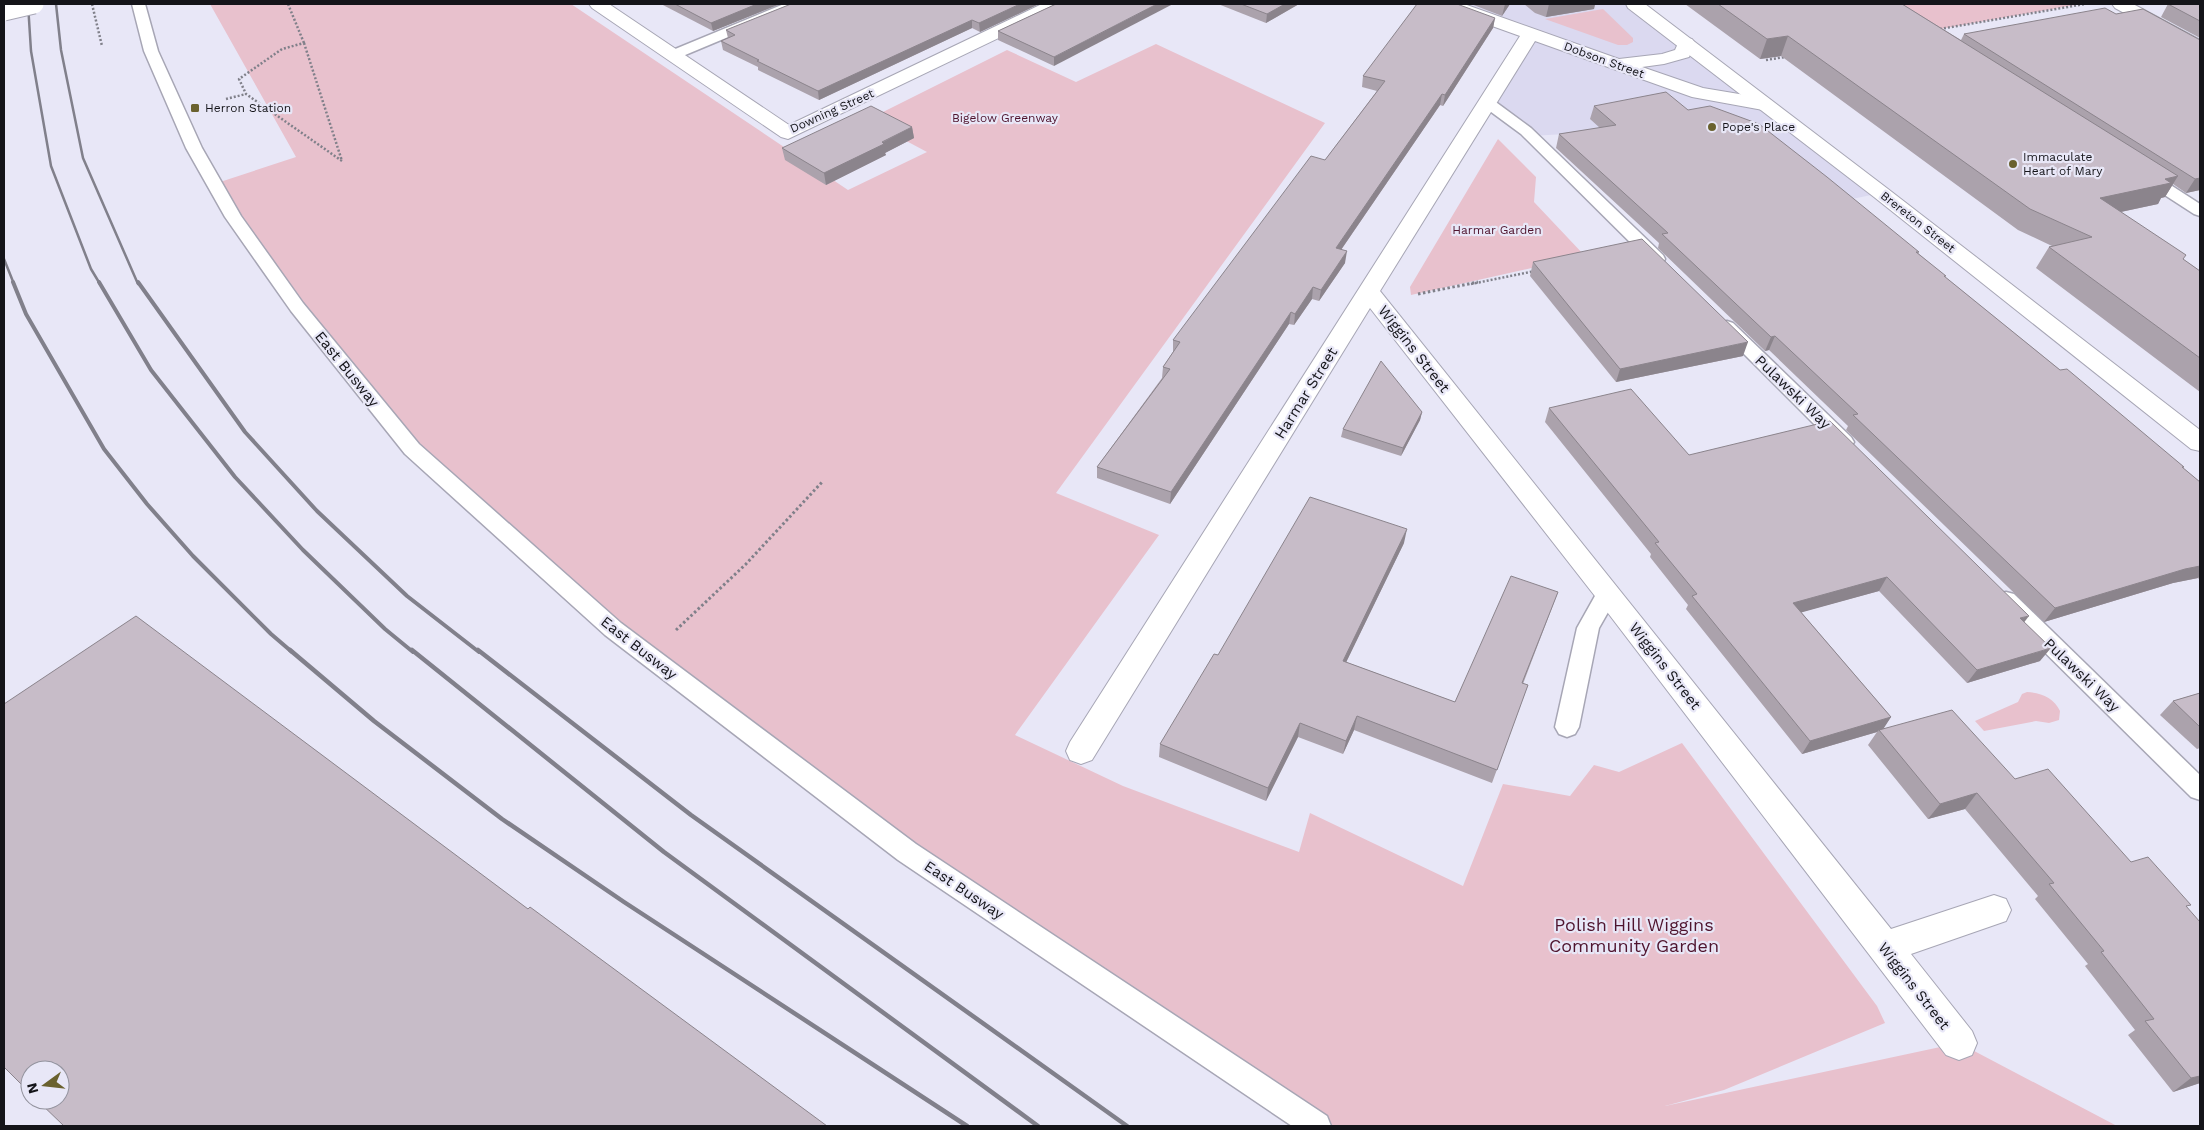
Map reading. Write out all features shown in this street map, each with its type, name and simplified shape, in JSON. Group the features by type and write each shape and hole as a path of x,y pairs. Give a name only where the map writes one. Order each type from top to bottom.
{"street":[{"path":"4,11 34,4"},
{"name":"Downing Street","path":"598,4 788,133 1055,4"},
{"name":"Dobson Street","path":"1448,4 1699,93 1764,104"},
{"name":"Brereton Street","path":"1634,4 1889,199 2200,443"},
{"path":"2121,4 2200,47"},
{"name":"Harmar Street","path":"1081,751 1488,104 1530,34"},
{"path":"1614,63 1640,63 1664,59 1683,53 1686,43"},
{"name":"Wiggins Street","path":"1369,292 1608,593 1959,1043"},
{"path":"1884,947 1994,910"}],"lane":[{"name":"East Busway","path":"138,4 151,51 194,148 233,217 297,307 412,449 613,629 907,852 1317,1126"},
{"path":"673,55 795,4"},
{"path":"1488,104 1526,131 1674,275"},
{"path":"2133,168 2200,211"},
{"name":"Pulawski Way","path":"1716,317 1859,456"},
{"name":"Pulawski Way","path":"1994,589 2200,790"},
{"path":"1567,727 1588,628 1608,593"}],"path":[{"path":"92,4 102,46"},
{"path":"288,4 304,43 342,161 246,94 239,79 282,49 304,43"},
{"path":"1940,29 2086,4"},
{"path":"1718,69 1785,57"},
{"path":"226,99 246,94"},
{"path":"1415,295 1540,270"},
{"path":"647,654 681,626 746,564 823,481"}],"shaded area":[{"path":"1448,4 1634,4 1881,193 1721,226 1617,131 1531,136 1488,103 1530,34"}],"green space":[{"path":"210,4 571,4 848,190 927,152 867,120 1007,50 1076,82 1156,44 1325,123 1056,493 1159,535 1015,735 1123,786 1299,852 1310,813 1463,886 1503,784 1570,796 1594,765 1619,772 1682,743 1877,1006 1885,1023 1724,1090 1665,1106 1959,1043 2117,1126 1317,1126 907,852 613,629 412,449 297,307 214,184 296,157"},
{"path":"1879,4 2081,4 1923,32"},
{"path":"1603,9 1633,38 1633,42 1627,45 1618,45 1545,19"},
{"name":"Harmar Garden","path":"1498,139 1536,177 1534,202 1585,256 1411,295 1410,287"},
{"path":"2027,692 2042,695 2051,700 2060,711 2059,720 2049,723 2036,721 1984,731 1975,721 2018,702 2022,694"}],"building":[{"path":"675,4 757,4 711,23"},
{"path":"791,4 1020,4 979,23 972,20 818,91 721,41 735,35 726,30"},
{"path":"1056,4 1157,4 1054,57 998,31"},
{"path":"1241,4 1285,4 1267,14"},
{"path":"1417,4 1457,4 1495,18 1445,95 1442,94 1336,248 1347,251 1321,290 1313,287 1295,314 1291,312 1171,492 1097,467 1170,369 1163,367 1180,342 1173,340 1311,156 1325,160 1385,81 1363,76"},
{"path":"1718,4 1902,4 2178,176 2165,179 2171,183 2100,198 2186,255 2183,259 2200,271 2200,358 2049,247 2092,237 2030,209 1788,36 1767,39"},
{"path":"2168,4 2200,4 2200,21"},
{"path":"2105,8 2116,14 2143,9 2200,40 2200,178 2195,179 1964,34"},
{"path":"1666,92 1688,110 1710,106 1759,124 1919,252 1916,252 2060,370 2067,369 2184,467 2182,467 2200,482 2200,566 2055,608 1853,415 1858,414 1775,336 1771,337 1662,234 1668,233 1559,134 1616,125 1594,106"},
{"path":"871,106 912,127 882,142 884,144 824,173 782,148"},
{"path":"1642,239 1748,342 1620,369 1533,262"},
{"path":"1381,361 1422,412 1403,448 1343,429"},
{"path":"1631,389 1689,455 1830,421 2029,616 2020,618 2051,648 1977,670 1887,577 1793,603 1891,717 1810,741 1692,596 1697,594 1655,543 1659,542 1549,408"},
{"path":"1310,497 1407,529 1343,661 1455,702 1511,576 1558,592 1522,683 1528,685 1497,770 1357,716 1346,741 1300,723 1268,788 1160,744 1214,654 1218,655"},
{"path":"136,616 528,909 530,907 827,1126 64,1126 47,1110 70,1110 70,1060 20,1060 20,1083 4,1067 4,704"},
{"path":"2200,693 2200,727 2173,701"},
{"path":"1952,710 2015,779 2048,769 2131,862 2148,857 2191,905 2186,906 2200,922 2200,1076 2191,1078 2145,1021 2154,1019 2101,952 2104,951 2049,884 2054,883 1977,793 1940,804 1879,730"}],"railway":[{"path":"28,4 31,51 51,166 91,269 100,284"},
{"path":"56,4 61,50 83,158 138,284"},
{"path":"4,259 14,284"},
{"path":"13,282 26,314 104,449 147,504 193,556 271,634 292,652"},
{"path":"99,282 151,370 235,477 303,550 385,629 413,652"},
{"path":"138,282 245,432 317,511 407,596 479,652"},
{"path":"290,650 374,721 502,819 624,902 967,1126"},
{"path":"412,650 664,852 1038,1126"},
{"path":"478,650 691,815 1127,1126"}],"place":[{"name":"Herron Station","path":"195,108"},
{"name":"Pope's Place","path":"1712,127"},
{"name":"Immaculate Heart of Mary","path":"2013,164"}],"park label":[{"name":"Bigelow Greenway","path":"1005,118"},
{"name":"Polish Hill Wiggins Community Garden","path":"1634,935"}]}
